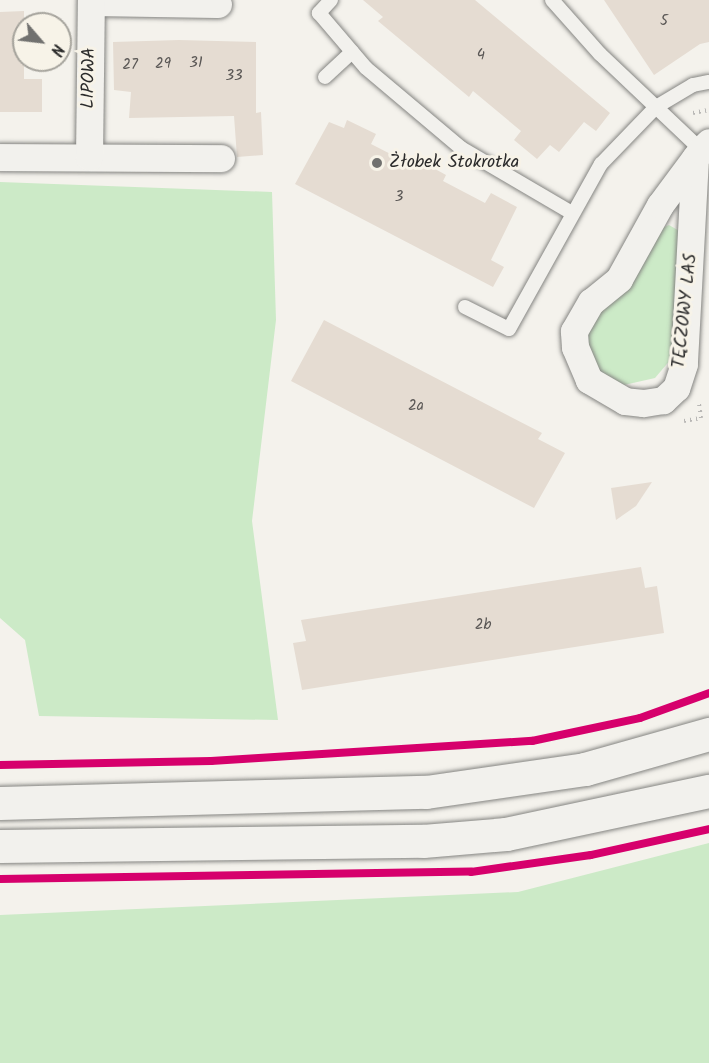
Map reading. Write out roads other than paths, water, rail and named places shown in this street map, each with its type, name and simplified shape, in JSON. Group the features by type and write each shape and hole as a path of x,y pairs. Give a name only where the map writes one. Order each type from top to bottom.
{"main road":[{"path":"0,803 426,792 585,769 709,734"},
{"path":"0,846 423,841 506,834 709,791"}],"street":[{"path":"91,1 218,4"},
{"name":"LIPOWA","path":"89,157 91,1"},
{"name":"TĘCZOWY LAS","path":"702,150 701,222 684,364 676,388 663,400 643,404 625,401 589,380 574,347 574,331 591,302 619,279 660,206 702,150"},
{"path":"0,157 220,158"}],"lane":[{"path":"331,0 319,13 366,68 461,147 572,213"},
{"path":"552,0 600,54 702,150"},
{"path":"325,77 352,52"},
{"path":"465,307 509,329 601,164 656,107 693,85 709,82"}],"place":[{"name":"Żłobek Stokrotka","path":"377,163"}]}
